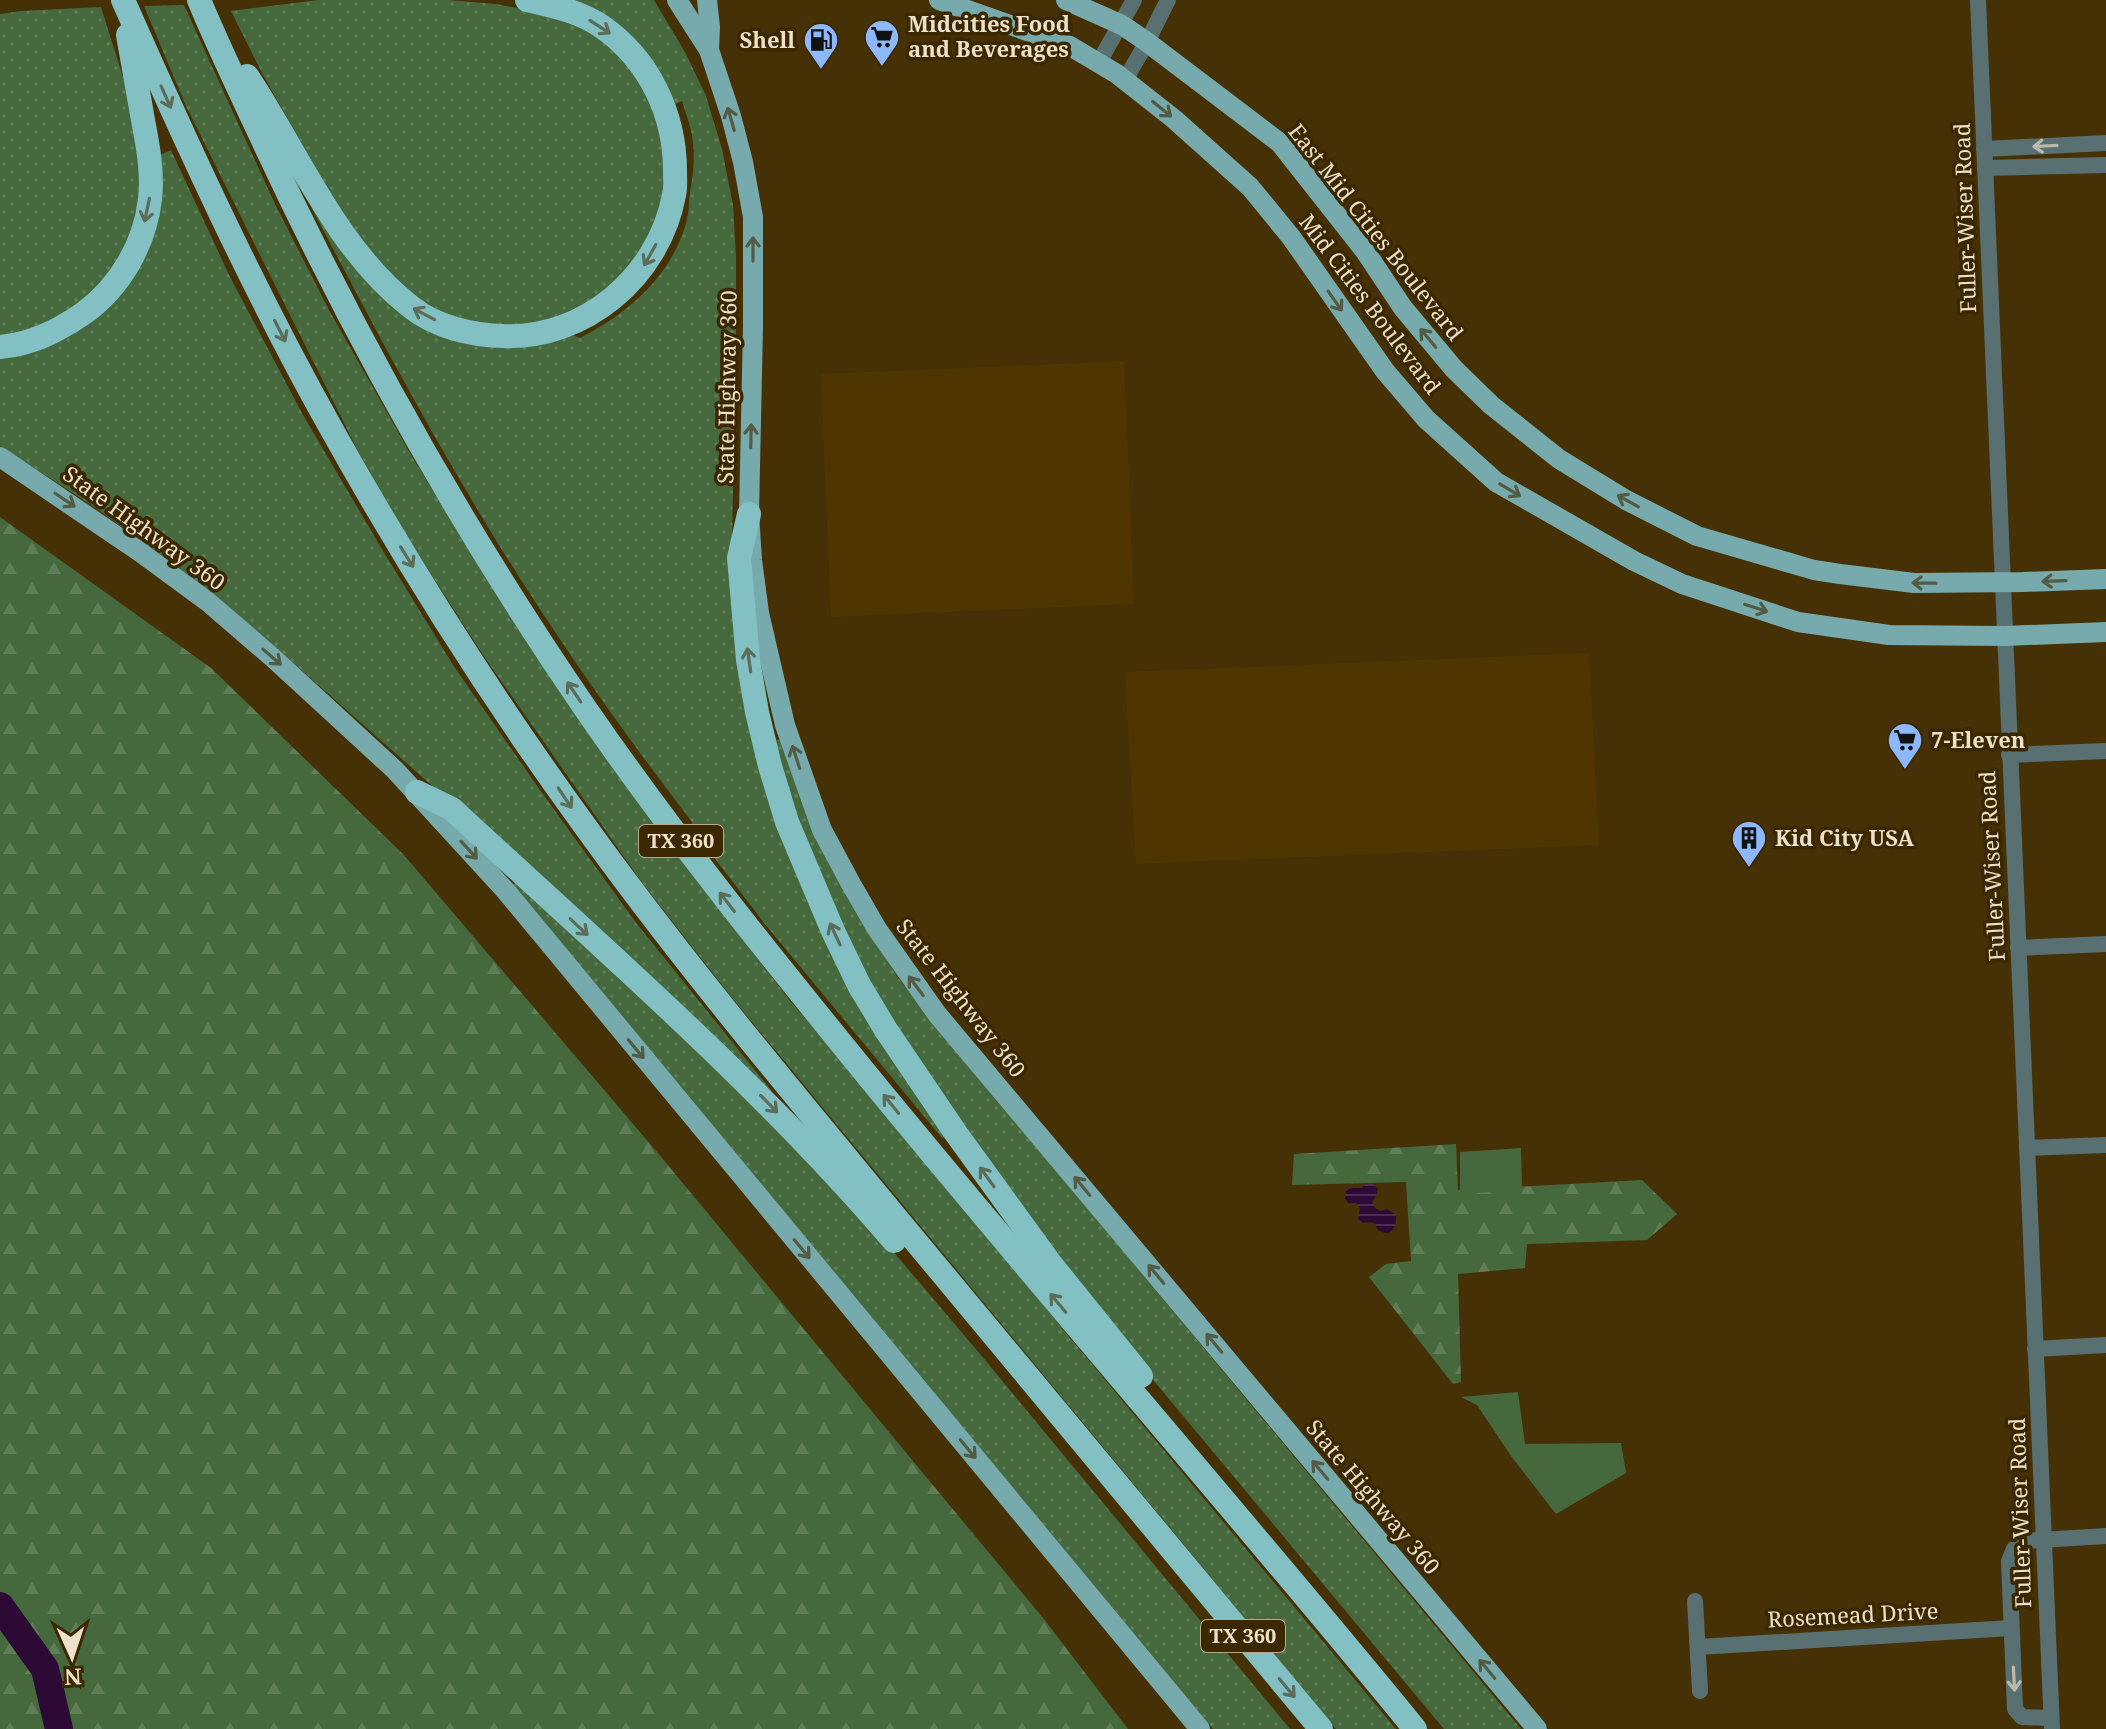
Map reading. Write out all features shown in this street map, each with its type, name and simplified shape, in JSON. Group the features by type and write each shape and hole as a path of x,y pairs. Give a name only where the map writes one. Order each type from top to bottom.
{"highway":[{"path":"0,347 20,345 61,329 96,304 122,275 141,238 150,199 150,160 122,0"},
{"name":"TX 360","path":"122,0 227,227 331,427 443,614 512,720 594,838 712,993 1321,1729"},
{"path":"203,8 270,111 321,201 385,285 414,310 448,327 482,335 517,337 552,330 586,317 617,296 643,269 663,234 675,194 675,152 666,111 650,78 628,48 599,25 566,9 527,0"},
{"name":"TX 360","path":"203,8 298,214 356,330 466,524 587,711 704,872 791,983 1415,1729"},
{"path":"749,514 739,558 748,660 763,739 787,822 859,985 955,1132 1041,1251 1275,1543 1290,1576"},
{"path":"417,792 452,809 761,1096 854,1194 1130,1515 1165,1542"}],"main road":[{"name":"State Highway 360","path":"677,0 709,50 731,116 753,217 749,514 752,560 759,613 785,725 822,830 877,929 937,1014 1537,1729"},
{"path":"707,0 709,50"},
{"name":"Mid Cities Boulevard","path":"939,0 1070,46 1125,80 1174,119 1250,187 1291,237 1385,371 1426,419 1496,482 1586,534 1682,584 1798,622 1889,635 2005,636 2106,632"},
{"name":"East Mid Cities Boulevard","path":"1066,0 1122,25 1280,143 1365,251 1403,308 1454,369 1491,405 1559,459 1626,500 1697,536 1799,566 1851,576 1914,583 2106,579"},
{"name":"State Highway 360","path":"0,457 92,518 208,602 303,684 417,792 505,890 1200,1729"}],"street":[{"path":"1099,62 1134,0"},
{"path":"1125,80 1168,0"},
{"name":"Fuller-Wiser Road","path":"1978,0 2051,1723"},
{"path":"1984,149 2106,143"},
{"path":"1985,168 2106,165"},
{"path":"2009,755 2106,751"},
{"path":"2018,948 2106,944"},
{"path":"2027,1148 2106,1145"},
{"path":"2035,1349 2106,1345"},
{"path":"2051,1723 2022,1717 2015,1709 2009,1561 2014,1549 2025,1541 2106,1536"},
{"path":"1695,1601 1700,1691"},
{"name":"Rosemead Drive","path":"1698,1647 2011,1628"}],"shaded area":[{"path":"1124,361 1134,604 831,617 821,374"},
{"path":"1589,653 1599,845 1136,864 1125,672"},
{"path":"1373,1184 1378,1189 1372,1202 1375,1208 1380,1211 1387,1209 1396,1215 1395,1226 1388,1233 1378,1230 1373,1223 1363,1223 1358,1219 1360,1208 1356,1203 1348,1203 1345,1198 1346,1191 1362,1188"}],"green space":[{"path":"318,0 448,0 538,12 593,33 625,60 651,95 668,167 662,205 651,238 630,269 604,295 572,313 535,325 494,326 451,317 418,299 384,268 355,231 320,176 231,11"},
{"path":"567,0 654,0 686,54 706,96 722,149 733,205 736,342 732,541 772,801 950,1135 942,1138 764,923 691,827 692,822 572,657 489,529 443,451 311,207 427,326 571,334 580,338 631,305 659,277 686,223 693,168 691,132 682,101 675,104"},
{"path":"184,5 275,204 329,310 414,460 511,618 683,862 788,998 964,1205 1066,1333 1396,1729 1336,1729 733,999 643,884 483,655 408,538 358,451 186,106 144,6"},
{"path":"101,7 132,106 144,179 138,216 127,249 106,280 80,306 48,324 0,336 0,14"},
{"path":"171,150 230,277 303,415 453,665 637,924 771,1090 768,1094 517,861 263,636 165,558 93,506 0,446 0,356 106,308 160,155"},
{"path":"0,517 211,668 403,854 657,1152 1043,1618 1128,1729 0,1729"},
{"path":"780,739 875,942 899,979 1521,1729 1444,1729 1114,1333 890,1021 814,870 773,741"},
{"path":"517,882 698,1047 880,1236 1290,1729 1213,1729 513,885"},
{"path":"1456,1144 1458,1190 1642,1180 1677,1214 1647,1240 1527,1244 1525,1268 1458,1274 1461,1382 1453,1384 1369,1277 1386,1264 1411,1261 1406,1182 1292,1185 1294,1154"},
{"path":"1521,1148 1522,1190 1460,1194 1460,1152"},
{"path":"1518,1392 1525,1444 1621,1443 1626,1473 1556,1514 1477,1405 1461,1397"}],"waterway":[{"path":"0,1606 45,1669 59,1729"}],"place":[{"name":"Midcities Food and Beverages","path":"882,68"},
{"name":"Shell","path":"821,71"},
{"name":"7-Eleven","path":"1905,771"},
{"name":"Kid City USA","path":"1749,869"}]}
